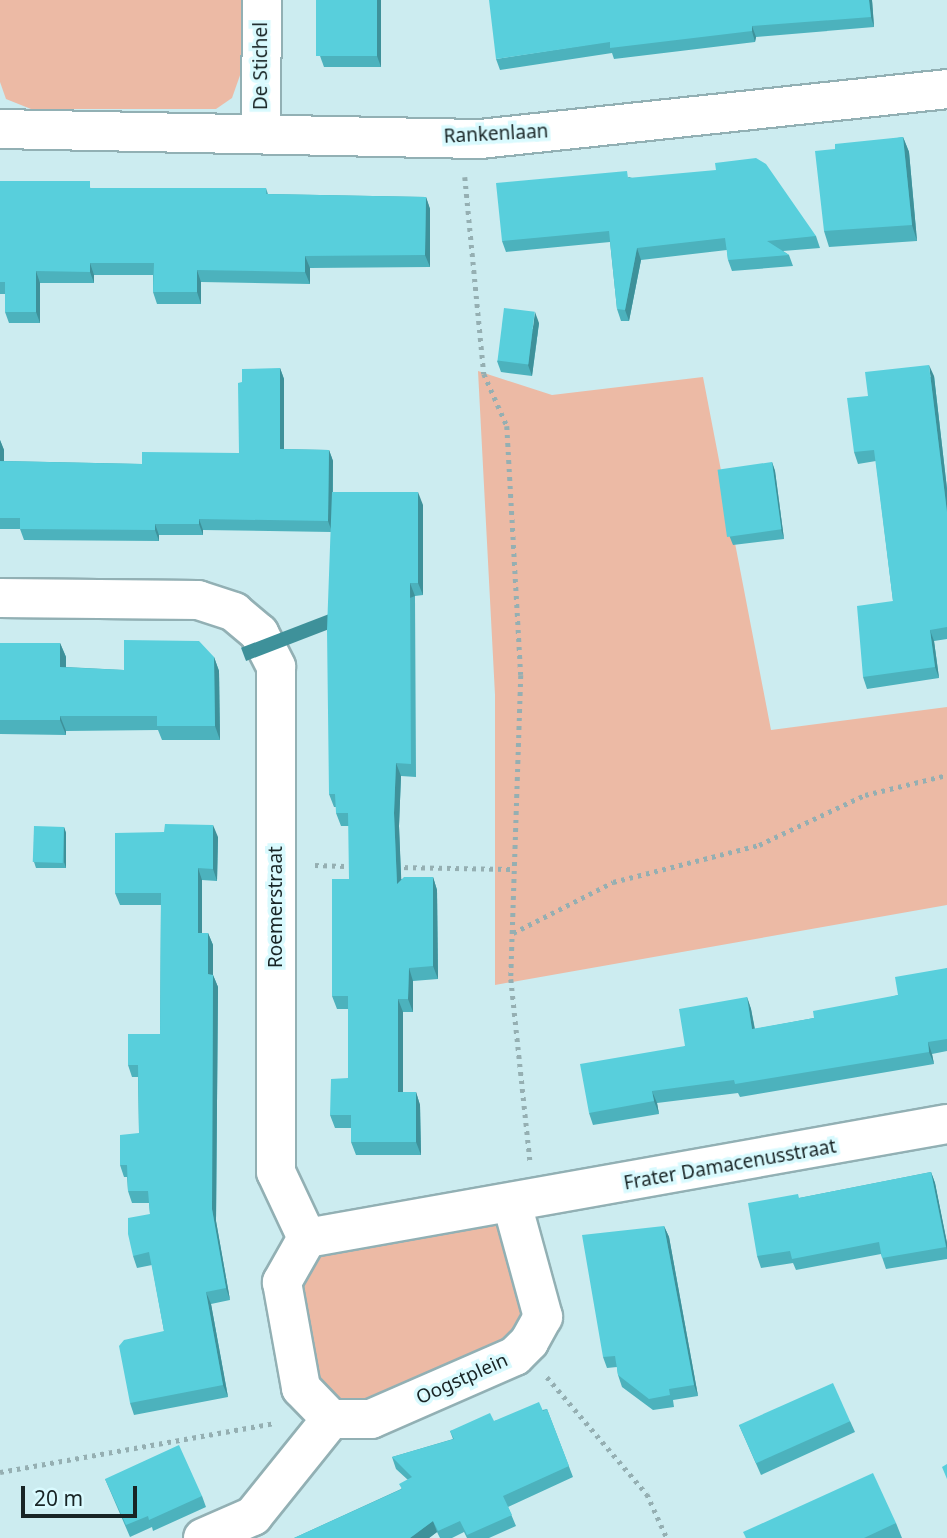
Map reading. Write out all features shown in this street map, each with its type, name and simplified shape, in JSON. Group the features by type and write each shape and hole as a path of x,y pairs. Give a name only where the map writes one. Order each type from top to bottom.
{"street":[{"name":"De Stichel","path":"261,131 262,0"},
{"name":"Rankenlaan","path":"0,129 261,131 461,138 947,89"},
{"name":"Roemerstraat","path":"0,598 198,600 234,612 259,633 276,667 276,1172 307,1238"},
{"name":"Frater Damacenusstraat","path":"523,1202 947,1124"},
{"path":"203,1538 253,1516 328,1416 301,1388 282,1282 307,1238 523,1202"},
{"name":"Oogstplein","path":"328,1416 371,1419 515,1356 543,1317 523,1202"}],"path":[{"path":"461,138 484,374 507,426 521,675 511,979 523,1202"},
{"path":"512,933 613,882 759,845 865,795 947,775"},
{"path":"276,865 356,866"},
{"path":"382,867 515,869"},
{"path":"522,1348 647,1494 667,1538"},
{"path":"0,1472 328,1416"}],"shaded area":[{"path":"0,0 244,0 244,64 232,98 216,109 31,109 6,99 0,82"},
{"path":"478,371 552,395 703,377 771,730 947,707 947,905 495,985 495,695"},
{"path":"491,1220 502,1226 529,1310 520,1335 367,1411 318,1397 297,1274 328,1247"}],"building":[{"path":"316,0 377,0 377,56 316,56"},
{"path":"489,0 869,0 871,17 752,26 752,31 610,48 610,42 496,59"},
{"path":"903,137 912,225 824,231 815,151 835,149 835,144"},
{"path":"756,158 766,164 816,236 767,241 789,255 728,260 725,238 637,248 625,310 617,309 609,231 502,241 496,183 627,171 628,178 716,170 715,163"},
{"path":"0,181 90,181 90,188 266,188 266,194 426,197 425,255 305,256 305,272 197,270 197,292 153,292 154,263 90,263 90,272 36,271 36,312 5,312 5,282 0,282"},
{"path":"504,308 535,312 528,364 498,361"},
{"path":"929,365 947,512 947,627 930,630 935,667 863,677 857,606 893,601 874,450 854,452 847,398 868,396 865,372"},
{"path":"280,368 280,449 329,450 328,521 199,519 199,524 155,524 155,530 20,529 20,518 0,518 0,461 142,464 142,452 239,453 238,383 242,382 242,369"},
{"path":"772,462 781,529 727,537 718,470"},
{"path":"332,492 418,492 418,583 410,583 411,764 396,763 394,813 397,884 404,877 433,877 433,966 409,968 408,999 398,999 398,1092 416,1092 416,1142 351,1142 351,1115 330,1115 331,1079 348,1078 348,996 332,996 332,879 349,879 348,813 336,813 335,794 329,794 327,630"},
{"path":"124,640 199,641 214,657 215,726 157,726 157,716 60,716 60,720 0,720 0,643 60,643 60,667 124,670"},
{"path":"165,824 213,825 213,869 198,868 198,933 208,933 208,974 213,975 212,1209 226,1288 206,1292 223,1385 130,1403 119,1346 124,1340 164,1331 149,1252 133,1256 128,1234 128,1218 150,1214 148,1191 128,1191 127,1165 120,1165 120,1135 139,1133 138,1065 128,1065 128,1034 160,1034 161,893 115,893 115,833 164,832"},
{"path":"34,826 64,827 63,863 33,862"},
{"path":"947,968 947,1039 928,1042 929,1052 735,1084 734,1080 652,1091 654,1101 589,1113 580,1064 685,1046 679,1009 747,997 752,1029 814,1018 813,1011 898,995 895,977"},
{"path":"931,1172 946,1247 882,1258 879,1242 792,1259 790,1251 757,1256 748,1203 798,1194 799,1198"},
{"path":"664,1226 694,1385 669,1389 670,1395 649,1399 618,1375 615,1356 603,1357 582,1235"},
{"path":"833,1383 850,1421 756,1463 739,1425"},
{"path":"539,1402 543,1411 547,1409 569,1466 503,1496 512,1515 467,1535 460,1521 438,1531 433,1521 410,1538 294,1538 402,1489 399,1484 412,1477 392,1457 454,1439 450,1431 490,1413 494,1421"},
{"path":"179,1445 202,1496 149,1520 148,1516 126,1525 105,1479"},
{"path":"947,1464 947,1479 942,1467"},
{"path":"873,1473 896,1523 864,1538 746,1538 743,1532"}]}
